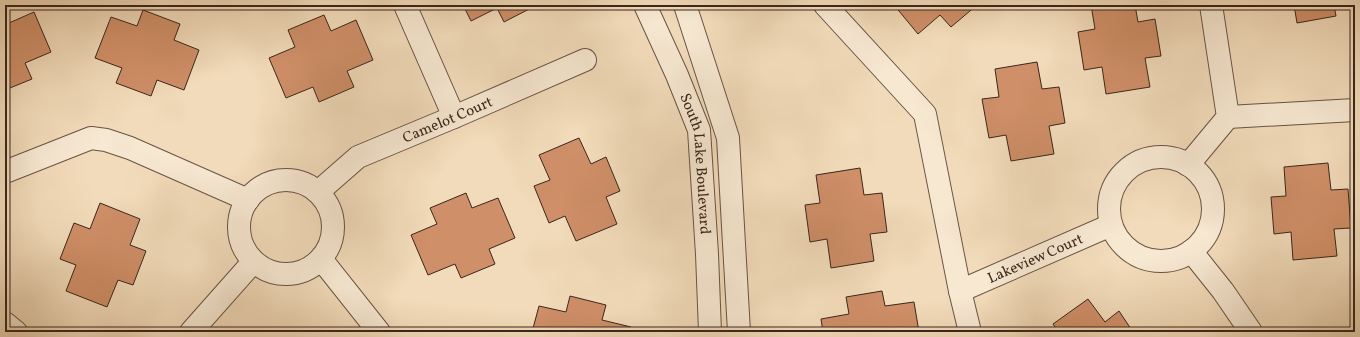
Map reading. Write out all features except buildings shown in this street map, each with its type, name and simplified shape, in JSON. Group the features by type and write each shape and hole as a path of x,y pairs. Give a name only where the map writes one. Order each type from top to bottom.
{"street":[{"path":"405,5 454,118"},
{"name":"South Lake Boulevard","path":"645,5 677,75 699,130 708,254 710,332"},
{"name":"South Lake Boulevard","path":"685,5 728,138 739,332"},
{"path":"825,5 925,114 960,291 970,332"},
{"path":"1211,5 1228,117"},
{"name":"Camelot Court","path":"318,192 358,156 454,118 585,60"},
{"path":"1188,165 1228,117 1355,110"},
{"path":"5,172 92,138 106,140 130,148 248,200"},
{"path":"1153,158 1171,158 1188,165 1201,176 1207,186 1213,207 1210,224 1203,239 1191,251 1177,259 1160,261 1144,259 1129,251 1118,239 1110,225 1108,207 1112,190 1122,174 1137,164 1153,158"},
{"path":"284,179 302,182 318,192 329,207 334,225 331,243 320,259 306,270 287,274 269,272 253,262 242,247 238,228 241,210 251,194 266,183 284,179"},
{"name":"Lakeview Court","path":"960,291 1110,225"},
{"path":"1191,251 1223,291 1251,332"},
{"path":"320,259 379,332"},
{"path":"191,332 253,262"},
{"path":"5,323 16,332"}]}
